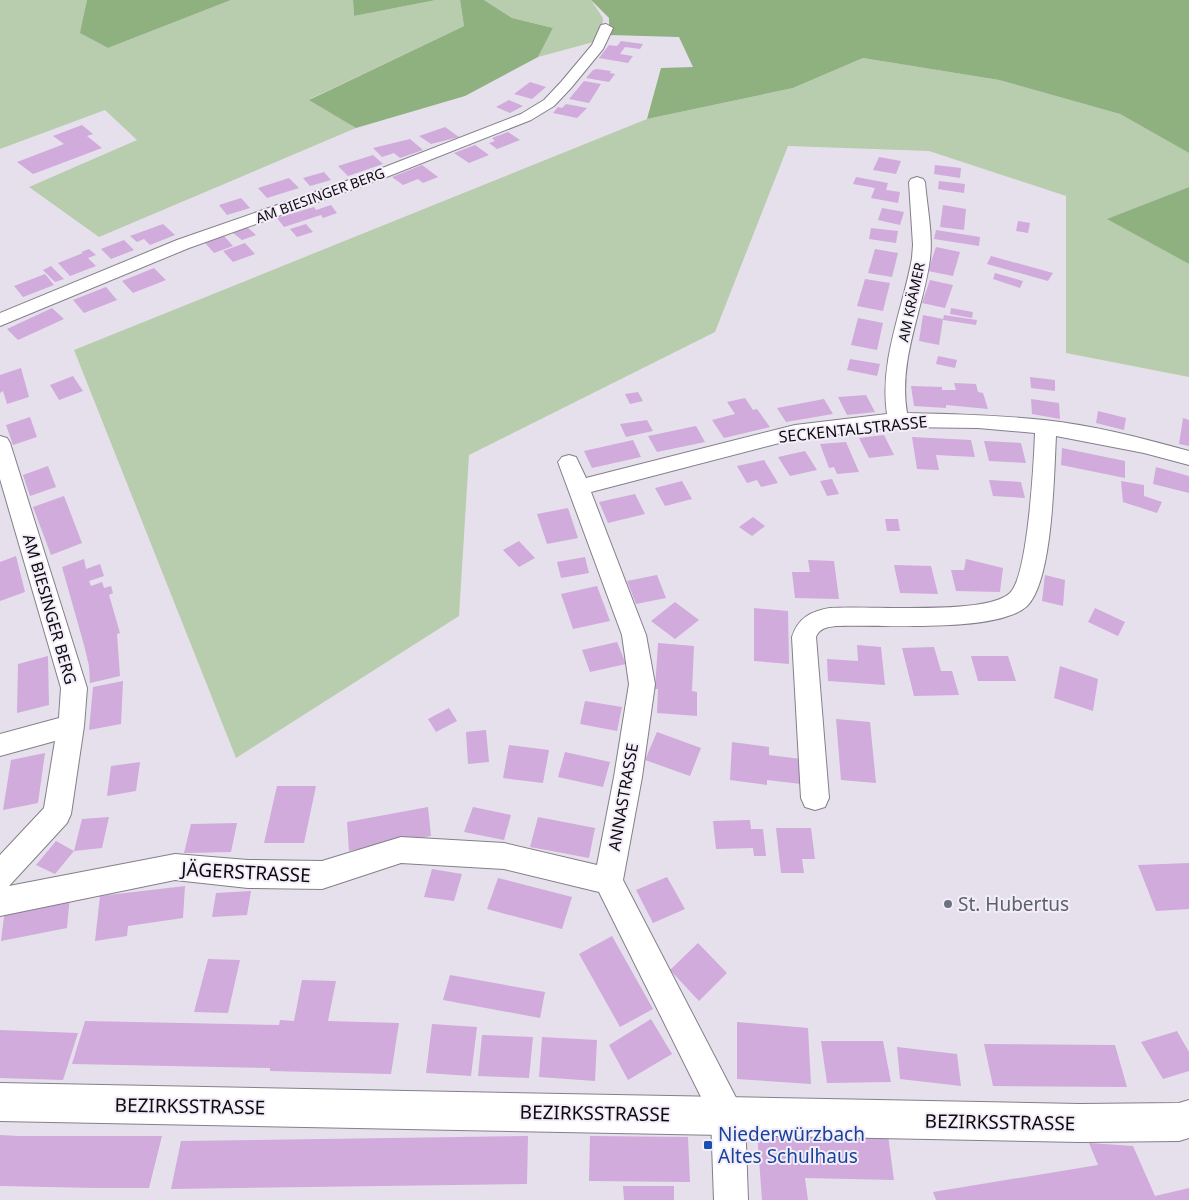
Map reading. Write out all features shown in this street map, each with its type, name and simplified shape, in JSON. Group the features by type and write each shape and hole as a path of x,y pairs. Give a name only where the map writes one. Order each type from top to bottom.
{"main road":[{"name":"BEZIRKSSTRASSE","path":"0,1102 728,1115 1080,1124 1179,1122 1189,1120"}],"street":[{"name":"AM BIESINGER BERG","path":"0,320 183,244 378,175 526,117 549,103 566,85 598,46 606,28"},
{"name":"AM KRÄMER","path":"898,420 894,407 895,379 921,258 922,245 917,182"},
{"name":"SECKENTALSTRASSE","path":"580,487 795,432 898,420 978,421 1046,427 1144,446 1189,458"},
{"path":"815,798 804,637 807,628 816,621 842,617 977,614 1002,610 1018,600 1026,586 1034,547 1042,496 1046,427"},
{"name":"AM BIESINGER BERG","path":"0,443 74,688 71,726 57,814 0,876"},
{"name":"ANNASTRASSE","path":"569,462 580,487 634,635 642,684 628,777 608,881"},
{"path":"0,745 71,726"},
{"name":"JÄGERSTRASSE","path":"0,902 175,867 248,874 322,876 401,850 504,856 608,881"},
{"path":"608,881 728,1115 731,1200"}],"green space":[{"path":"0,0 87,0 81,33 108,48 231,0 353,0 354,16 436,0 460,0 464,26 310,99 356,128 99,237 29,187 137,140 105,110 0,149"},
{"path":"87,0 231,0 108,48 80,33"},
{"path":"353,0 436,0 354,16"},
{"path":"460,0 484,0 512,18 553,28 538,57 465,96 356,128 309,100 464,26"},
{"path":"484,0 591,0 603,18 601,40 538,57 553,28 512,18"},
{"path":"591,0 1189,0 1189,153 1120,114 999,80 863,58 793,88 647,119 661,68 693,67 679,37 609,35 609,18"},
{"path":"863,58 999,80 1120,114 1189,153 1189,187 1108,219 1189,264 1189,377 1066,353 1066,196 929,151 788,146 715,332 469,455 459,616 236,758 74,350 647,119 793,88"},
{"path":"1189,187 1189,264 1107,219"}],"building":[{"path":"621,41 643,44 640,49 625,47 620,54 633,56 628,63 599,58 609,45 617,46"},
{"path":"593,70 611,71 610,73 615,74 609,82 586,78"},
{"path":"584,81 601,84 589,103 569,99"},
{"path":"530,82 546,87 532,99 514,94"},
{"path":"509,100 523,106 510,113 496,107"},
{"path":"566,104 587,108 577,118 553,113 558,107 562,108"},
{"path":"82,125 93,134 87,136 102,148 33,174 17,162 64,144 53,136"},
{"path":"445,127 459,137 431,144 419,136"},
{"path":"508,132 520,140 497,149 489,143 495,141 492,138"},
{"path":"410,139 423,150 400,158 394,153 382,157 373,148"},
{"path":"475,145 489,155 469,163 454,153"},
{"path":"373,155 383,164 348,176 338,166"},
{"path":"879,157 901,161 896,174 873,170"},
{"path":"422,165 438,177 423,183 418,179 403,185 392,177"},
{"path":"935,165 961,168 960,178 934,174"},
{"path":"324,172 331,180 310,186 303,178"},
{"path":"856,177 888,183 886,190 900,192 898,203 871,198 875,188 853,184"},
{"path":"289,178 299,188 267,198 258,188"},
{"path":"939,181 965,184 964,193 938,189"},
{"path":"241,198 250,208 227,215 219,205"},
{"path":"331,205 337,213 323,218 321,215 284,227 277,218 314,207 316,210"},
{"path":"943,205 966,209 964,230 940,227"},
{"path":"882,208 904,212 900,225 878,220"},
{"path":"1018,221 1030,223 1028,233 1016,231"},
{"path":"163,224 175,235 150,245 144,239 137,242 130,236"},
{"path":"306,224 313,232 297,237 290,229"},
{"path":"247,227 256,235 242,240 233,233"},
{"path":"871,228 898,231 896,243 869,239"},
{"path":"936,230 980,237 979,246 934,239"},
{"path":"224,236 233,246 214,253 205,243"},
{"path":"124,240 134,250 111,259 101,249"},
{"path":"245,243 255,254 233,262 223,251"},
{"path":"936,247 960,252 953,276 928,271"},
{"path":"89,249 96,255 88,258 96,266 70,276 58,263 83,253 81,252"},
{"path":"875,249 898,253 892,277 868,273"},
{"path":"991,256 1053,273 1048,281 987,264"},
{"path":"51,266 64,279 55,282 43,270"},
{"path":"154,268 166,280 133,293 122,281"},
{"path":"995,273 1023,281 1020,288 993,279"},
{"path":"45,274 54,285 23,297 14,286"},
{"path":"865,279 890,283 883,311 857,306"},
{"path":"930,280 953,285 945,308 922,303"},
{"path":"106,287 117,300 84,313 73,300"},
{"path":"52,308 64,319 18,340 7,329"},
{"path":"951,308 973,312 972,318 950,314"},
{"path":"923,315 943,319 939,345 919,341"},
{"path":"944,315 977,320 976,325 943,320"},
{"path":"858,318 883,323 877,350 851,345"},
{"path":"938,356 957,360 955,368 936,364"},
{"path":"850,359 880,364 877,376 847,370"},
{"path":"21,368 29,397 7,404 3,391 0,393 0,375"},
{"path":"73,376 83,391 59,400 50,385"},
{"path":"1030,377 1055,380 1055,391 1031,388"},
{"path":"954,383 976,384 978,392 983,393 988,409 946,405 946,408 914,406 911,386 942,387 942,390 956,390"},
{"path":"638,392 643,401 630,404 625,394"},
{"path":"866,395 875,412 847,415 838,397"},
{"path":"745,398 753,410 757,409 770,427 724,438 712,420 735,414 727,402"},
{"path":"824,399 833,414 786,422 777,408"},
{"path":"1031,399 1059,403 1060,419 1032,414"},
{"path":"1098,411 1126,418 1124,430 1096,423"},
{"path":"30,417 37,437 13,445 6,425"},
{"path":"1183,418 1189,420 1189,446 1179,444"},
{"path":"647,420 653,431 626,437 620,424"},
{"path":"696,426 705,442 657,452 648,436"},
{"path":"884,435 894,455 869,458 859,438"},
{"path":"912,437 971,440 975,457 936,455 939,470 917,469"},
{"path":"633,440 641,457 592,468 584,451"},
{"path":"984,441 1021,443 1026,463 989,461"},
{"path":"846,442 859,472 837,474 834,467 829,468 820,444"},
{"path":"1062,448 1125,461 1125,478 1061,465"},
{"path":"805,451 817,470 790,476 778,457"},
{"path":"764,460 778,483 761,487 757,480 747,483 737,466"},
{"path":"48,466 56,487 30,496 23,475"},
{"path":"1156,467 1189,476 1189,493 1153,484"},
{"path":"832,479 839,494 827,496 820,481"},
{"path":"989,480 1021,482 1025,498 993,496"},
{"path":"682,481 692,499 665,506 655,488"},
{"path":"1121,481 1144,485 1144,496 1162,502 1157,513 1123,502"},
{"path":"635,494 645,514 608,523 599,502"},
{"path":"64,496 82,543 51,555 33,507"},
{"path":"568,508 578,538 547,544 537,514"},
{"path":"753,517 765,526 752,536 739,527"},
{"path":"885,519 898,519 900,531 887,531"},
{"path":"519,541 535,558 519,567 503,550"},
{"path":"16,556 25,592 0,601 0,562"},
{"path":"585,557 589,573 561,578 557,562"},
{"path":"84,559 86,569 100,564 104,576 89,581 91,586 102,582 104,588 111,586 113,593 109,595 120,633 117,634 120,676 90,683 89,666 84,645 62,567"},
{"path":"966,559 1003,568 1000,592 956,591 951,570 964,570"},
{"path":"808,560 834,561 839,599 795,598 792,572 810,572"},
{"path":"894,565 931,566 938,594 900,593"},
{"path":"657,575 666,598 636,604 627,581"},
{"path":"1045,575 1065,580 1063,606 1042,601"},
{"path":"597,586 610,621 573,629 561,594"},
{"path":"675,602 699,620 675,639 651,621"},
{"path":"754,608 788,611 789,664 754,661"},
{"path":"1095,608 1125,622 1118,636 1088,622"},
{"path":"617,642 626,664 590,672 582,650"},
{"path":"658,643 694,646 692,691 697,692 697,716 657,713 658,689 655,689"},
{"path":"857,645 881,647 885,685 828,681 827,659 858,661"},
{"path":"934,647 941,671 952,671 959,695 914,696 902,648"},
{"path":"48,656 49,705 17,713 18,664"},
{"path":"971,656 1008,656 1016,681 978,681"},
{"path":"1060,666 1098,679 1093,711 1054,698"},
{"path":"123,681 121,724 89,730 93,687"},
{"path":"585,701 622,707 617,731 580,724"},
{"path":"449,708 457,721 436,732 428,719"},
{"path":"836,719 870,722 876,783 841,780"},
{"path":"486,730 489,762 468,764 466,732"},
{"path":"657,732 701,748 690,776 645,760"},
{"path":"732,742 769,747 769,755 801,759 801,784 767,780 767,785 730,780"},
{"path":"509,745 549,750 543,783 503,778"},
{"path":"565,752 610,762 603,787 558,777"},
{"path":"45,753 38,803 3,810 11,760"},
{"path":"140,762 136,791 107,796 111,766"},
{"path":"277,786 316,786 304,843 264,843"},
{"path":"428,807 431,836 349,851 347,822"},
{"path":"473,807 511,815 504,840 464,832"},
{"path":"109,817 102,848 74,851 82,819"},
{"path":"538,817 595,828 589,858 530,847"},
{"path":"750,820 751,829 763,829 766,856 754,856 753,848 716,849 713,821"},
{"path":"237,823 231,852 184,853 191,824"},
{"path":"776,828 811,828 815,859 802,859 804,873 781,873"},
{"path":"56,841 74,851 55,874 36,865"},
{"path":"1189,863 1189,909 1156,911 1138,865"},
{"path":"432,869 462,874 454,901 424,897"},
{"path":"667,877 685,909 653,923 636,890"},
{"path":"498,878 572,897 562,929 487,909"},
{"path":"185,886 183,918 128,926 127,936 95,941 100,896"},
{"path":"251,891 247,915 212,917 216,893"},
{"path":"70,895 67,928 1,941 5,908"},
{"path":"612,936 653,1009 620,1027 579,954"},
{"path":"698,943 727,973 699,1001 670,970"},
{"path":"208,959 240,960 228,1013 194,1012"},
{"path":"450,975 545,992 540,1018 443,1000"},
{"path":"302,980 336,981 328,1021 399,1023 391,1074 270,1071 270,1068 72,1064 85,1021 279,1025 280,1020 294,1021"},
{"path":"651,1019 672,1054 628,1080 609,1045"},
{"path":"737,1022 808,1028 811,1084 737,1079"},
{"path":"432,1024 477,1027 471,1076 426,1073"},
{"path":"0,1030 78,1033 63,1080 0,1078"},
{"path":"1177,1031 1189,1052 1189,1071 1163,1079 1141,1042"},
{"path":"482,1035 533,1037 529,1078 478,1076"},
{"path":"542,1037 597,1040 595,1081 539,1077"},
{"path":"821,1041 883,1041 891,1082 827,1083"},
{"path":"984,1044 1115,1045 1127,1087 993,1086"},
{"path":"897,1047 957,1054 961,1086 900,1079"},
{"path":"757,1132 888,1135 894,1180 805,1178 808,1200 762,1200"},
{"path":"0,1135 162,1136 149,1188 96,1188 0,1186"},
{"path":"528,1136 527,1184 171,1189 181,1141"},
{"path":"590,1136 688,1137 690,1182 589,1181"},
{"path":"1089,1143 1133,1146 1155,1196 1189,1188 1189,1200 936,1200 933,1192 1098,1165"},
{"path":"623,1186 674,1186 674,1200 624,1200"}],"place":[{"name":"St. Hubertus","path":"948,904"},
{"name":"Niederwürzbach Altes Schulhaus","path":"708,1145"}]}
